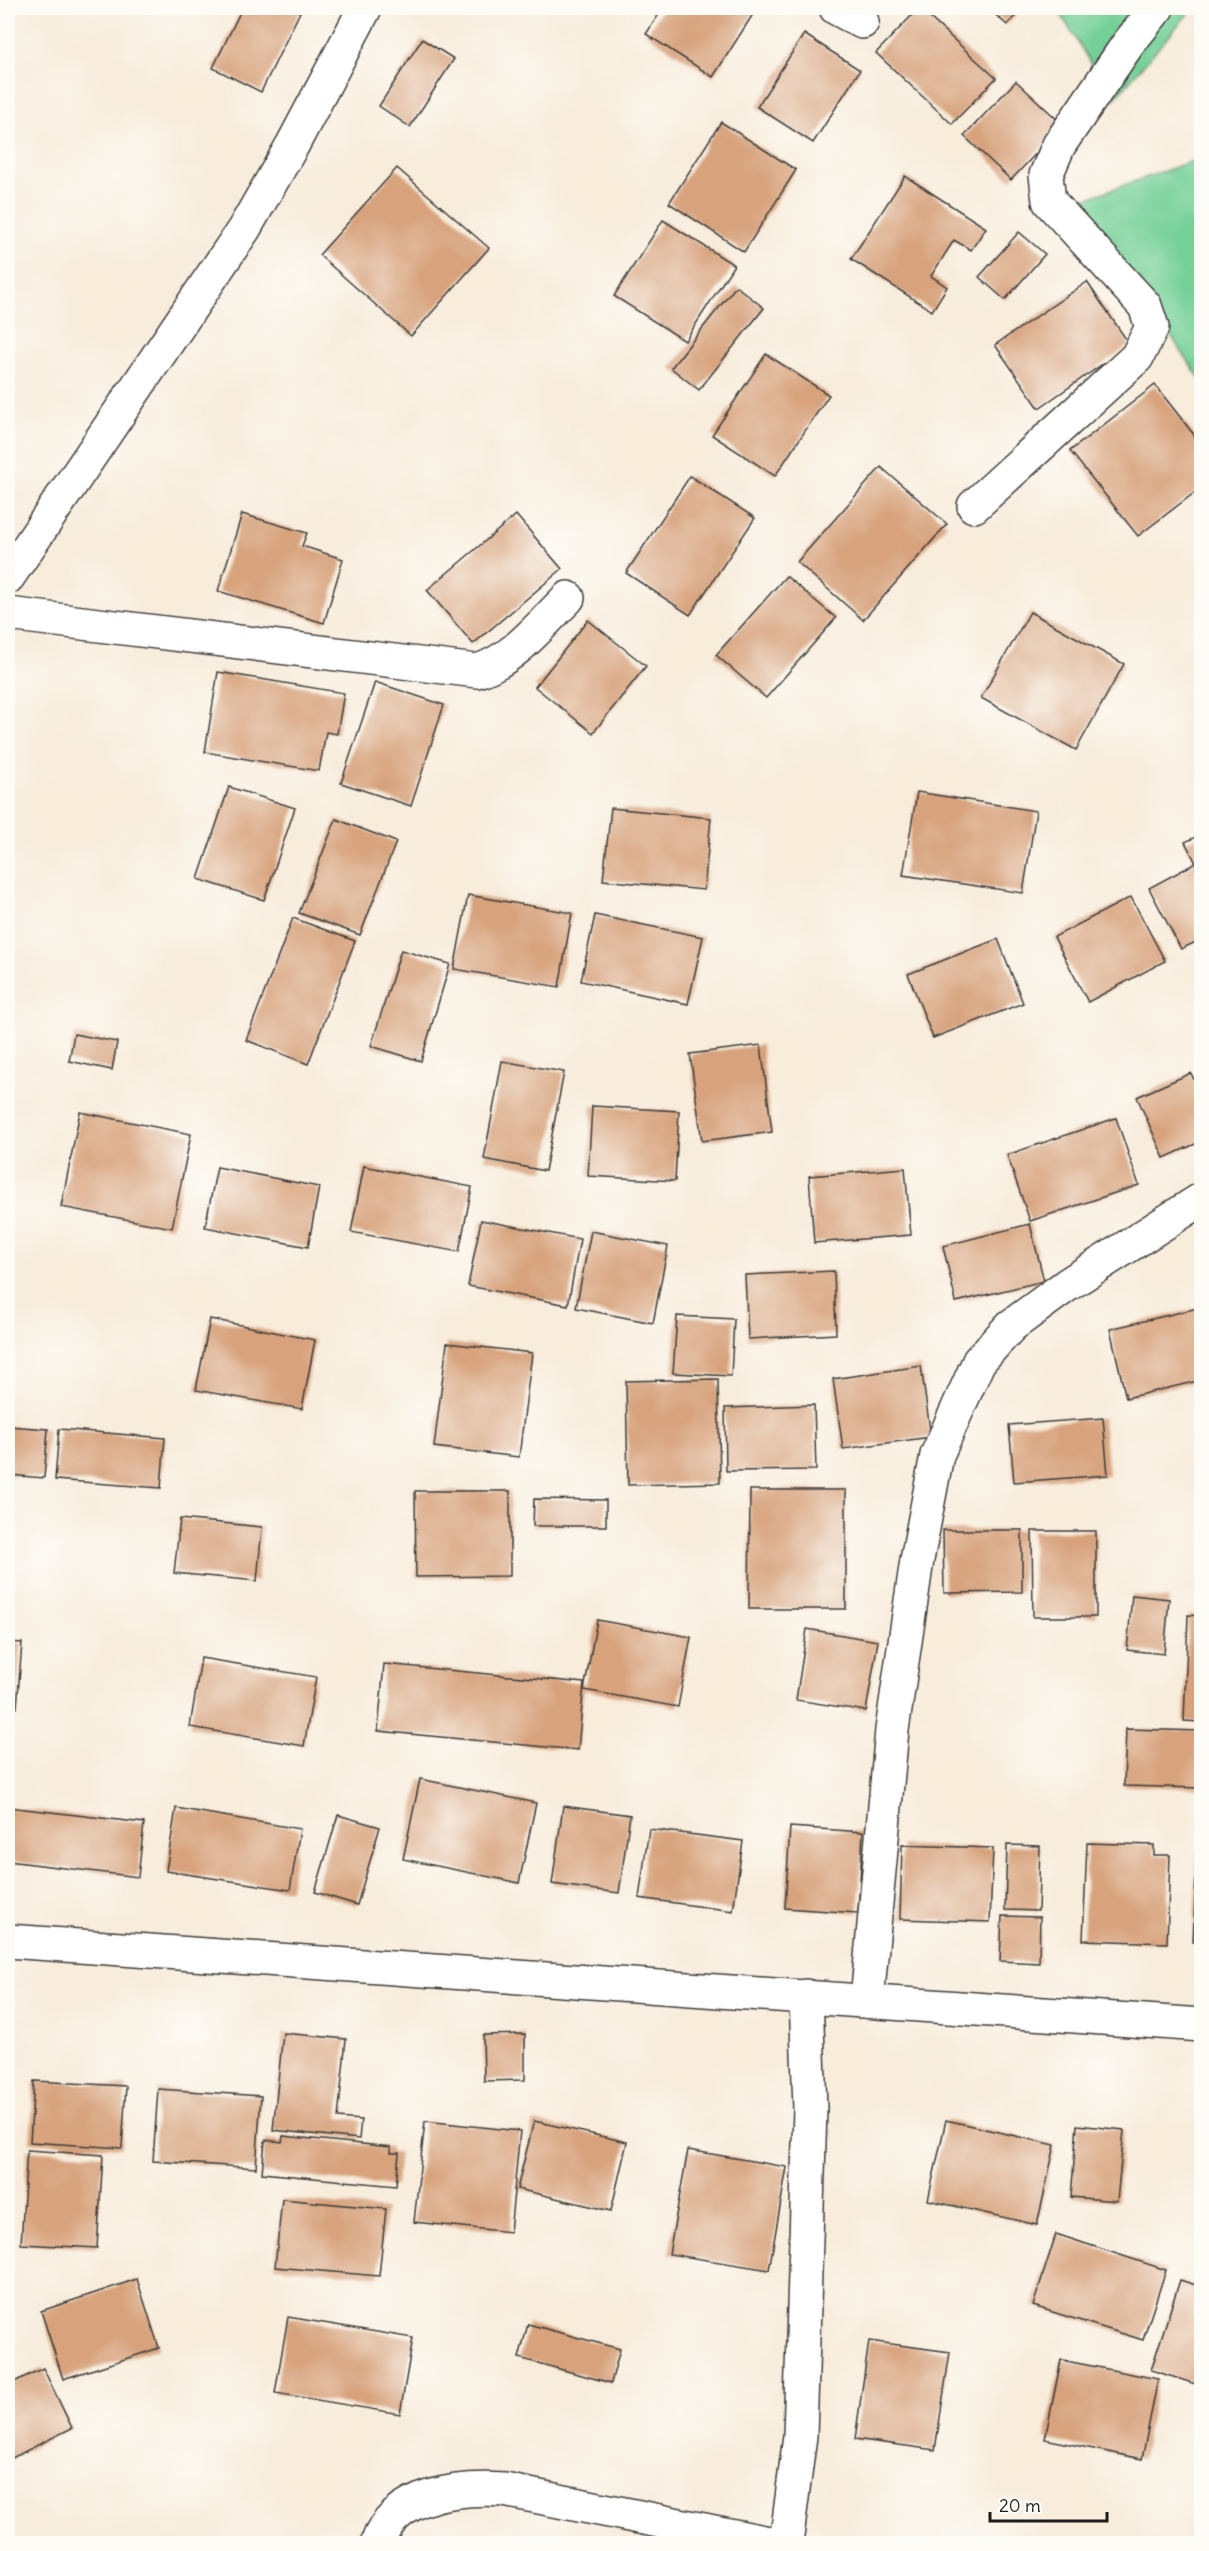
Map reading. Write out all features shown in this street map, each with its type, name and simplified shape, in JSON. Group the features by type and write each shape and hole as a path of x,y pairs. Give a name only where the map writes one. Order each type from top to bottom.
{"street":[{"path":"8,577 244,229 293,144 365,8"},
{"path":"974,506 1137,357 1152,327 1145,306 1049,201 1046,175 1059,145 1128,44 1157,8"},
{"path":"8,614 477,671 498,663 513,652 568,598"},
{"path":"867,2001 891,1730 917,1560 937,1455 980,1361 1011,1326 1067,1285 1202,1199"},
{"path":"8,1941 1202,2025"},
{"path":"786,2544 800,2425 810,2109 806,1996"},
{"path":"377,2544 380,2535 409,2505 426,2498 473,2488 504,2490 774,2544"}],"green space":[{"path":"1057,8 1193,8 1113,100"},
{"path":"1201,158 1201,380 1079,201"}],"building":[{"path":"242,8 290,8 300,12 261,92 213,68"},
{"path":"663,8 757,8 713,77 646,34"},
{"path":"919,8 996,78 952,124 876,53"},
{"path":"988,8 1023,8 1007,25"},
{"path":"804,34 860,70 813,143 757,107"},
{"path":"422,39 454,59 410,127 379,106"},
{"path":"1016,81 1063,125 1011,180 964,136"},
{"path":"721,122 796,170 744,252 669,203"},
{"path":"397,168 489,248 411,336 319,255"},
{"path":"905,176 986,228 971,250 954,240 931,276 947,287 932,311 851,259"},
{"path":"663,220 734,265 685,341 614,296"},
{"path":"1019,232 1045,254 1005,300 979,277"},
{"path":"1087,282 1130,345 1039,408 995,345"},
{"path":"736,286 764,308 699,390 671,368"},
{"path":"766,354 829,395 775,476 712,435"},
{"path":"1155,385 1202,445 1202,487 1138,536 1070,451"},
{"path":"881,467 947,524 863,620 797,562"},
{"path":"690,476 755,518 690,615 626,573"},
{"path":"242,514 307,533 302,546 343,559 324,623 218,591"},
{"path":"516,515 562,569 473,644 427,590"},
{"path":"786,576 836,618 766,698 716,655"},
{"path":"1030,612 1124,664 1076,750 981,698"},
{"path":"588,620 646,666 593,733 535,687"},
{"path":"218,672 344,693 337,734 326,732 319,771 205,752"},
{"path":"375,682 444,705 411,806 341,783"},
{"path":"229,787 295,808 264,900 198,879"},
{"path":"917,792 1036,811 1023,893 903,875"},
{"path":"611,808 711,818 704,890 603,880"},
{"path":"336,819 396,842 360,935 299,913"},
{"path":"1202,834 1202,939 1181,949 1149,888 1196,863 1185,842"},
{"path":"468,895 572,913 559,987 454,969"},
{"path":"1131,897 1165,961 1088,1002 1054,937"},
{"path":"595,915 703,937 688,1004 581,981"},
{"path":"293,918 355,941 308,1064 246,1040"},
{"path":"998,939 1023,1003 933,1038 908,974"},
{"path":"401,950 450,964 421,1061 371,1046"},
{"path":"74,1034 117,1042 112,1070 69,1061"},
{"path":"761,1045 772,1132 702,1141 690,1054"},
{"path":"502,1061 564,1072 545,1171 484,1159"},
{"path":"1191,1073 1202,1098 1202,1141 1164,1158 1137,1097"},
{"path":"592,1106 679,1111 675,1181 588,1176"},
{"path":"80,1112 191,1134 172,1228 61,1207"},
{"path":"1116,1118 1139,1185 1030,1221 1007,1155"},
{"path":"364,1166 472,1187 459,1252 351,1232"},
{"path":"217,1167 319,1187 308,1247 205,1227"},
{"path":"905,1168 911,1235 814,1243 809,1176"},
{"path":"481,1220 580,1239 568,1305 468,1286"},
{"path":"1030,1224 1044,1281 956,1302 943,1246"},
{"path":"591,1231 668,1246 653,1323 576,1308"},
{"path":"834,1271 836,1334 748,1339 745,1275"},
{"path":"1202,1307 1202,1380 1126,1398 1110,1329"},
{"path":"677,1316 734,1319 731,1376 673,1373"},
{"path":"210,1319 315,1340 302,1409 196,1390"},
{"path":"447,1343 532,1353 519,1457 434,1447"},
{"path":"921,1366 931,1437 843,1449 833,1379"},
{"path":"718,1379 720,1483 628,1485 626,1381"},
{"path":"814,1405 816,1470 726,1471 725,1408"},
{"path":"1103,1418 1108,1475 1014,1482 1009,1425"},
{"path":"8,1426 48,1429 44,1478 8,1475"},
{"path":"59,1429 165,1438 161,1488 55,1480"},
{"path":"750,1490 846,1490 846,1609 749,1609"},
{"path":"415,1491 510,1491 510,1576 416,1577"},
{"path":"534,1499 606,1500 606,1526 533,1526"},
{"path":"180,1519 262,1527 257,1581 174,1573"},
{"path":"943,1530 1022,1530 1022,1592 944,1593"},
{"path":"1032,1531 1096,1531 1096,1617 1033,1617"},
{"path":"1132,1595 1169,1599 1164,1654 1127,1650"},
{"path":"1188,1615 1202,1616 1202,1722 1184,1721"},
{"path":"597,1620 691,1637 678,1707 584,1690"},
{"path":"807,1629 878,1641 866,1711 796,1700"},
{"path":"8,1642 22,1643 17,1708 8,1707"},
{"path":"201,1658 316,1677 304,1746 190,1727"},
{"path":"384,1664 584,1683 578,1750 378,1731"},
{"path":"1126,1729 1202,1731 1202,1788 1124,1786"},
{"path":"420,1779 536,1803 519,1883 403,1859"},
{"path":"563,1806 630,1815 619,1893 552,1884"},
{"path":"8,1807 144,1823 138,1877 8,1861"},
{"path":"176,1808 300,1829 290,1890 166,1871"},
{"path":"338,1815 380,1827 357,1905 315,1892"},
{"path":"790,1827 863,1832 858,1913 785,1908"},
{"path":"649,1829 743,1841 733,1911 639,1898"},
{"path":"1087,1843 1154,1845 1154,1855 1170,1855 1167,1943 1083,1940"},
{"path":"902,1845 993,1848 990,1922 900,1919"},
{"path":"1007,1845 1040,1846 1038,1911 1005,1910"},
{"path":"1197,1851 1202,1851 1202,1942 1193,1942"},
{"path":"1002,1916 1040,1917 1039,1963 1000,1961"},
{"path":"283,2033 346,2039 338,2118 361,2120 359,2139 273,2130"},
{"path":"525,2034 525,2080 484,2081 483,2035"},
{"path":"34,2081 126,2086 122,2148 30,2142"},
{"path":"158,2089 261,2096 256,2168 153,2161"},
{"path":"946,2120 1055,2145 1037,2225 928,2200"},
{"path":"425,2121 520,2131 510,2232 414,2222"},
{"path":"534,2121 627,2142 611,2211 517,2189"},
{"path":"1077,2125 1124,2130 1117,2201 1071,2197"},
{"path":"283,2136 391,2147 391,2153 399,2153 396,2186 262,2173 265,2140 282,2142"},
{"path":"27,2150 103,2155 97,2248 21,2244"},
{"path":"688,2150 787,2167 769,2270 669,2254"},
{"path":"282,2199 386,2209 379,2276 275,2267"},
{"path":"1056,2234 1166,2270 1143,2340 1033,2306"},
{"path":"137,2279 159,2348 63,2379 41,2311"},
{"path":"1180,2280 1202,2287 1202,2386 1151,2370"},
{"path":"288,2317 413,2338 400,2414 275,2393"},
{"path":"528,2324 620,2349 611,2383 519,2358"},
{"path":"869,2341 950,2352 935,2450 855,2439"},
{"path":"1061,2360 1158,2379 1142,2459 1045,2439"},
{"path":"43,2368 72,2428 8,2460 8,2385"}]}
